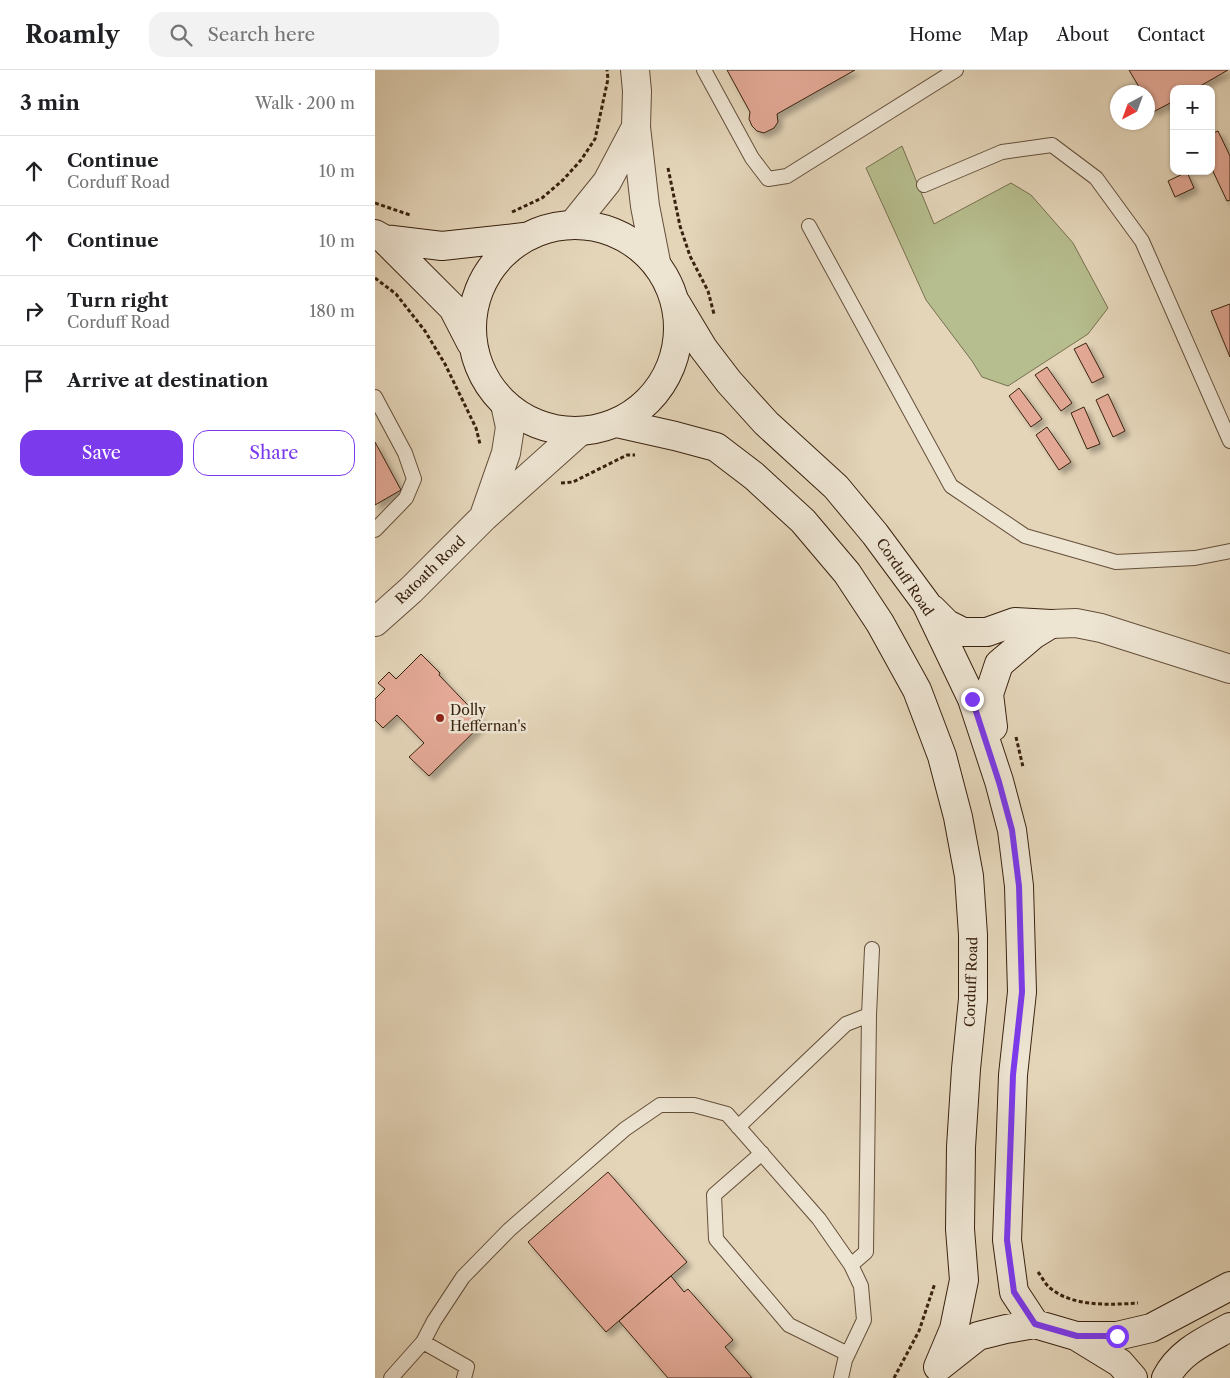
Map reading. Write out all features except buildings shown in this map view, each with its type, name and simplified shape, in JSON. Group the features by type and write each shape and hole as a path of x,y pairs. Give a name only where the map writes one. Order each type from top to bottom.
{"street":[{"path":"635,70 637,91 636,127 645,206 656,262"},
{"path":"574,223 607,182 636,127"},
{"path":"380,237 453,308 473,347 483,376 505,404 523,417 537,424 557,430 579,432 596,429 617,423 642,408 661,387 672,366 679,331 676,303 669,284 656,262 634,242 606,228 574,223 547,227 524,237 493,263 479,287 471,326 473,347"},
{"path":"380,237 442,246 524,237"},
{"name":"Corduff Road","path":"676,303 703,348 729,382 766,423 836,487 875,534 925,603 972,699 999,782 1012,830 1019,886 1022,992 1013,1075 1007,1240 1014,1292 1035,1324"},
{"name":"Ratoath Road","path":"484,517 506,453 510,427 505,404"},
{"name":"Corduff Road","path":"617,423 716,447 754,476 803,521 847,573 880,623 917,690 941,756 958,817 969,876 973,935 973,998 961,1147 960,1229 963,1280 954,1329 935,1372"},
{"name":"Ratoath Road","path":"375,622 411,590 484,517 579,432"},
{"path":"925,603 947,624 963,632 987,632 1015,622 1076,623 1101,628 1230,669"},
{"path":"999,782 989,694 999,664 1033,635 1051,624"},
{"path":"935,1372 979,1336 1035,1324 1077,1336 1117,1336 1151,1328 1230,1286"},
{"path":"1165,1378 1169,1370 1186,1352 1230,1327"},
{"path":"1077,1336 1120,1363 1133,1378"}],"lane":[{"path":"704,70 752,158 768,178 787,176 955,70"},
{"path":"924,185 1001,152 1052,145 1096,178 1142,241 1230,442"},
{"path":"809,226 951,486 1025,536 1116,562 1195,558 1230,551"},
{"path":"375,397 405,453 414,479 406,498 375,530"},
{"path":"851,1265 865,1252 872,949"},
{"path":"738,1127 846,1024 869,1015"},
{"path":"391,1378 423,1342 463,1277 509,1230 625,1129 660,1105 693,1105 727,1114 819,1219 851,1265 861,1286 864,1320 848,1354 841,1378"},
{"path":"761,1154 714,1195 716,1239 789,1324 848,1354"},
{"path":"423,1342 467,1367 463,1378"}],"path":[{"path":"505,214 542,198 563,180 581,160 595,139 608,79 607,70"},
{"path":"375,203 418,216"},
{"path":"375,278 396,294 425,331 445,364 476,428 483,452"},
{"path":"562,483 573,482 627,454 644,455"},
{"path":"894,1378 919,1332 937,1280"}],"green space":[{"path":"902,146 934,224 1011,183 1031,195 1073,243 1108,308 1088,334 1008,386 982,377 926,300 866,168"}],"place":[{"name":"Dolly Heffernan's","path":"440,718"}],"route":[{"path":"972,699 999,782 1012,830 1019,886 1022,992 1013,1075 1007,1240 1014,1292 1035,1324 1077,1336 1117,1336"}]}
